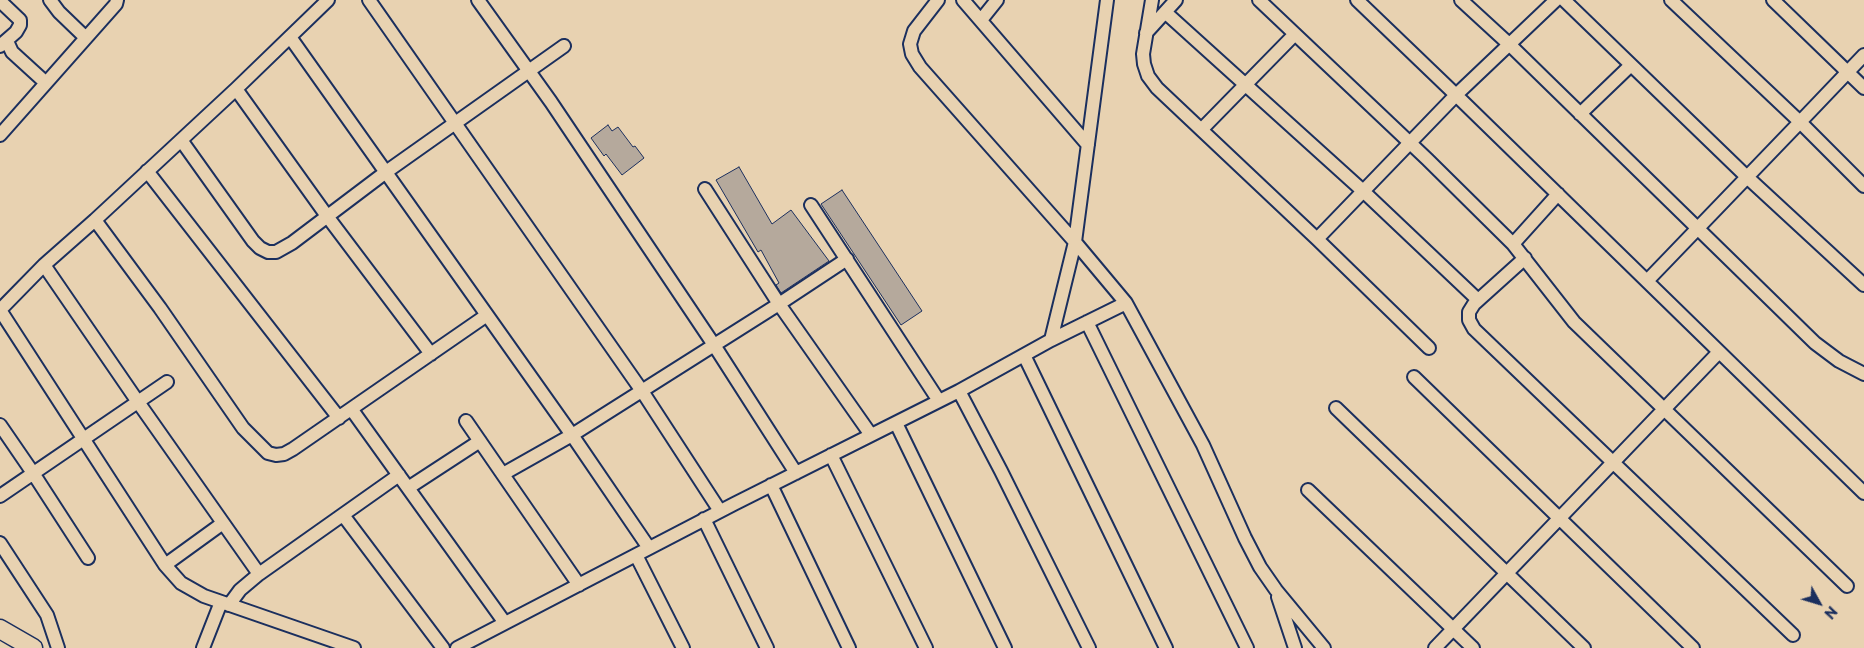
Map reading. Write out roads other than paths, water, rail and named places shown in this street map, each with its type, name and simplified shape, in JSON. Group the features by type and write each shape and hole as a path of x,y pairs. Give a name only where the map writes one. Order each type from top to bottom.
{"main road":[{"path":"0,629 33,648"}],"street":[{"path":"50,0 59,12 86,38"},
{"path":"2,126 46,83 116,4 117,0"},
{"path":"328,0 236,89 44,265 0,310 165,565 181,583 204,596 354,648"},
{"path":"369,0 642,391 720,511"},
{"path":"478,0 714,345 796,473"},
{"path":"938,0 914,31 910,44 912,54 932,82 1075,242 1126,303 1203,446 1248,546 1260,567 1276,590 1324,648"},
{"path":"963,0 1088,145"},
{"path":"981,20 997,0"},
{"path":"1051,340 1075,242 1107,0"},
{"path":"1152,0 1143,54 1148,76 1162,92 1429,348"},
{"path":"1146,33 1176,0"},
{"path":"1259,0 1513,244 1574,322 1847,586"},
{"path":"1357,0 1864,493"},
{"path":"1461,0 1510,45 1815,343 1839,361 1864,374"},
{"path":"1317,239 1456,95 1556,0"},
{"path":"1564,0 1747,177 1864,285"},
{"path":"1671,0 1800,122 1864,186"},
{"path":"1773,0 1864,88"},
{"path":"0,1 20,20 20,26 16,32 4,44 46,83"},
{"path":"1165,12 1362,191 1478,300"},
{"path":"1202,129 1295,34"},
{"path":"290,37 572,434 649,548"},
{"path":"181,140 253,241 260,248 268,252 276,252 564,46"},
{"path":"1647,281 1864,55"},
{"path":"1580,114 1631,64"},
{"path":"236,89 327,216 432,354"},
{"path":"147,171 339,418"},
{"path":"705,189 780,304 871,435"},
{"path":"1513,244 1558,194"},
{"path":"811,205 939,401"},
{"path":"95,220 160,308 243,428 260,447 268,453 276,455 284,454 352,410 487,315"},
{"path":"1525,258 1474,304 1469,312 1469,320 1474,328 1793,635"},
{"path":"503,474 642,391 847,260"},
{"path":"44,265 259,574"},
{"path":"457,648 704,519 959,391 1051,340 1126,303"},
{"path":"1087,322 1247,648"},
{"path":"1435,648 1719,352"},
{"path":"1024,355 1166,648"},
{"path":"1414,377 1558,519 1693,648"},
{"path":"0,496 168,382"},
{"path":"959,391 1001,470 1090,648"},
{"path":"1336,408 1584,648"},
{"path":"352,410 505,623"},
{"path":"466,421 579,585"},
{"path":"896,423 1005,648"},
{"path":"0,425 88,558"},
{"path":"408,488 480,441"},
{"path":"831,455 926,648"},
{"path":"203,648 225,603 259,574 399,475"},
{"path":"771,485 849,648"},
{"path":"1308,490 1473,648"},
{"path":"343,515 443,648"},
{"path":"704,519 767,648"},
{"path":"165,565 224,524"},
{"path":"0,542 47,615 58,648"},
{"path":"636,555 683,648"},
{"path":"1276,590 1295,648"}]}
